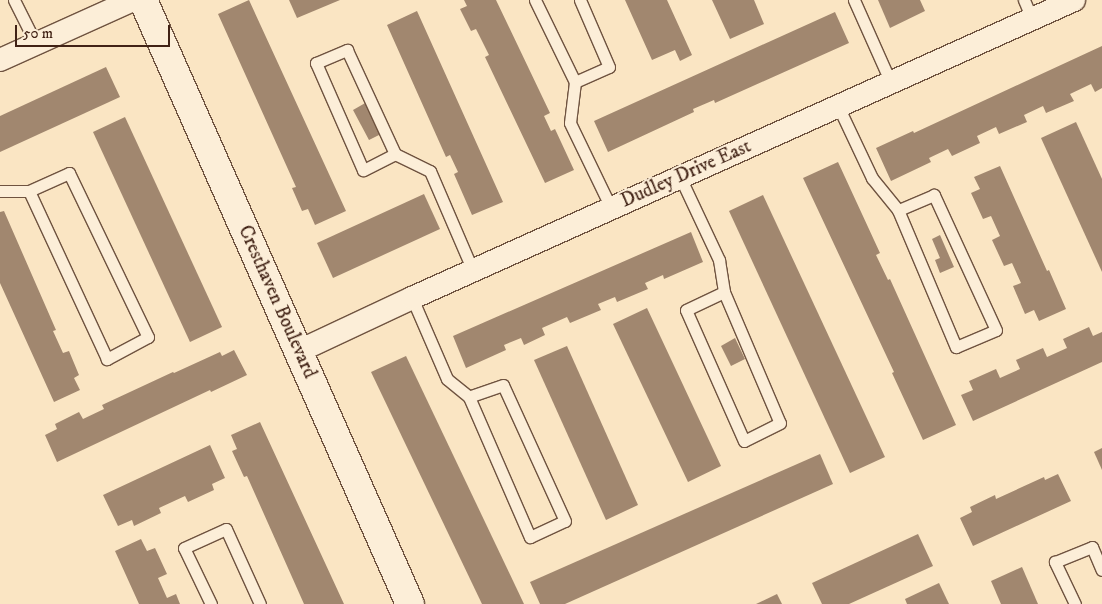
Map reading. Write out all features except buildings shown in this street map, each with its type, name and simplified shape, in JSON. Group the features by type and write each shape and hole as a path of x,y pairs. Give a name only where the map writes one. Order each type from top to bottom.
{"street":[{"path":"0,60 133,0"},
{"name":"Cresthaven Boulevard","path":"143,0 410,604"},
{"name":"Dudley Drive East","path":"299,351 473,270 891,83 1028,10 1074,0"}],"lane":[{"path":"14,0 36,44"},
{"path":"535,0 575,82 570,123 611,208"},
{"path":"575,82 609,68 580,0"},
{"path":"854,0 891,83"},
{"path":"395,154 363,170 316,63 347,50 395,154 430,171 473,270"},
{"path":"838,106 872,178 898,210 956,347 996,330 934,195 898,210"},
{"path":"0,191 29,191 69,173 148,337 107,359 29,191"},
{"path":"680,177 719,260 724,292 780,423 744,441 686,310 724,292"},
{"path":"412,298 446,379 469,397 530,537 565,521 503,385 469,397"},
{"path":"211,604 184,548 226,529 260,604"},
{"path":"1074,604 1055,562 1092,547 1102,570"}]}
